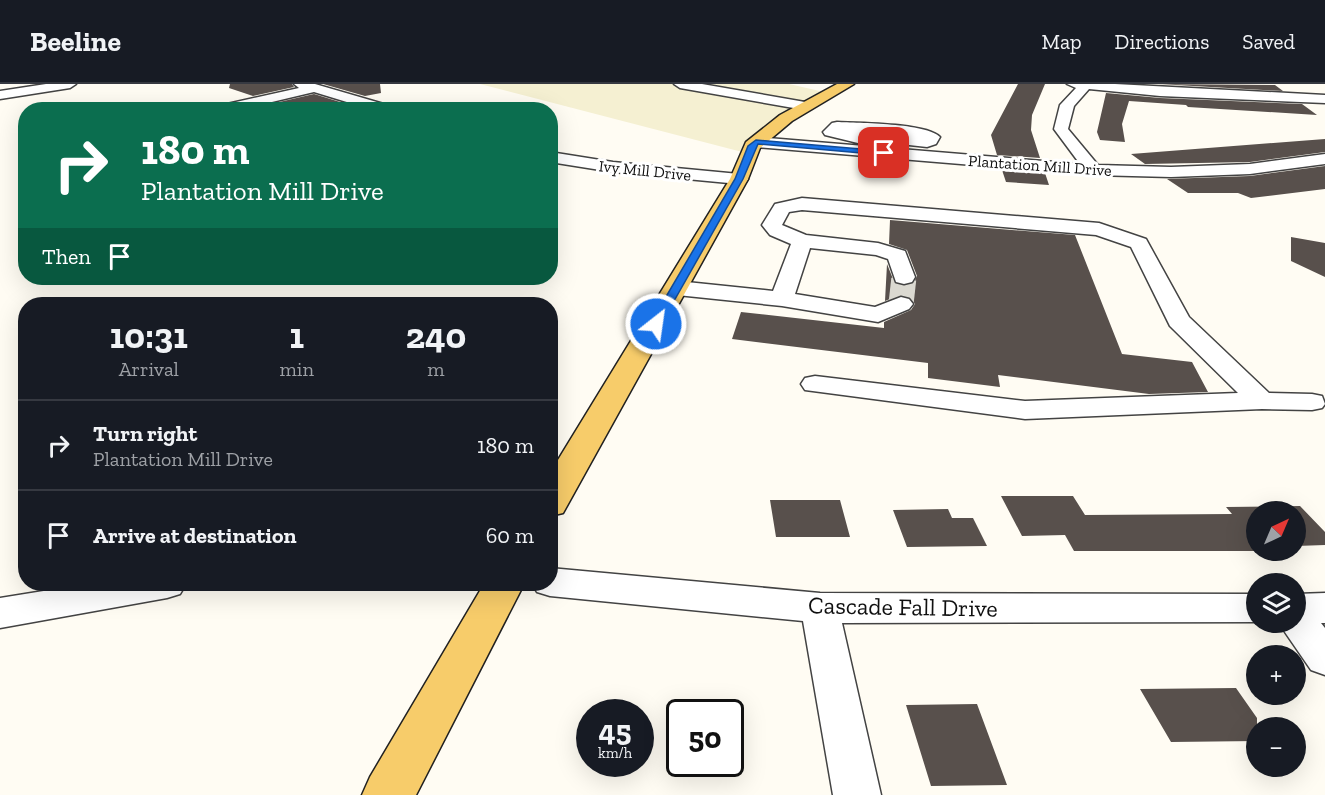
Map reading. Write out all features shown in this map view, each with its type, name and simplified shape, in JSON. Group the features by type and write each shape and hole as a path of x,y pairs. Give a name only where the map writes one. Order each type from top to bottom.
{"main road":[{"path":"558,490 739,179 752,146 812,103 848,84"},
{"path":"388,795 500,591"}],"street":[{"path":"0,95 70,84"},
{"path":"300,84 362,102"},
{"path":"680,84 812,103"},
{"path":"1093,170 1061,129 1067,105 1079,85 1160,93 1325,99"},
{"path":"770,86 812,103"},
{"path":"253,102 315,88"},
{"path":"837,126 921,133 932,137 932,141 927,142 861,144 830,132 837,126"},
{"name":"Plantation Mill Drive","path":"756,142 861,144 1093,170 1183,172 1250,169 1325,159"},
{"name":"Ivy Mill Drive","path":"558,158 613,168 739,179"},
{"path":"904,277 898,255 878,249 802,241 777,231 772,225 782,208 802,204 1099,229 1138,243 1179,321 1262,401"},
{"path":"784,291 802,241"},
{"path":"682,280 784,291 878,315 901,304"},
{"path":"815,384 1025,410 1262,401 1312,402"},
{"name":"Cascade Fall Drive","path":"558,583 820,608 1246,609"},
{"path":"0,613 127,591"},
{"path":"820,608 857,795"},
{"path":"1306,609 1325,608"},
{"path":"1306,633 1325,658"}],"shaded area":[{"path":"480,84 789,84 833,94 746,153 558,104 558,102 549,102"}],"building":[{"path":"230,84 292,84 294,87 253,96 229,88"},
{"path":"323,84 380,84 381,93 365,96"},
{"path":"1018,84 1045,84 1032,115 1031,130 1040,158 997,155 991,135"},
{"path":"1158,84 1275,85 1283,91"},
{"path":"1106,93 1160,98 1302,104 1317,115 1129,101 1122,124 1125,142 1100,140 1097,132"},
{"path":"314,94 340,102 279,102"},
{"path":"1325,139 1325,152 1250,162 1145,164 1131,154"},
{"path":"1325,166 1325,189 1251,198 1238,193 1188,193 1167,179 1250,176"},
{"path":"1002,170 1045,173 1049,185 1006,182"},
{"path":"890,220 1075,235 1122,354 1192,362 1208,392 1149,394 998,375 1000,387 928,378 928,363 732,339 741,312 884,328 884,322 911,310 915,304 910,297 900,295 885,301 887,264 895,284 903,286 913,284 917,276 907,250 889,244"},
{"path":"1291,237 1325,243 1325,277 1291,261"},
{"path":"1001,496 1073,496 1085,515 1232,514 1226,507 1246,507 1246,551 1074,551 1065,535 1022,536"},
{"path":"770,500 840,500 850,537 776,537"},
{"path":"948,509 952,518 973,518 987,546 907,547 893,510"},
{"path":"1306,512 1325,532 1325,545 1306,546"},
{"path":"1236,688 1256,717 1246,717 1246,741 1171,742 1140,689"},
{"path":"977,704 1007,785 931,786 906,705"}],"tunnel":[{"path":"901,304 904,277"}],"route":[{"path":"656,324 739,179 752,146 756,142 884,153"}]}
